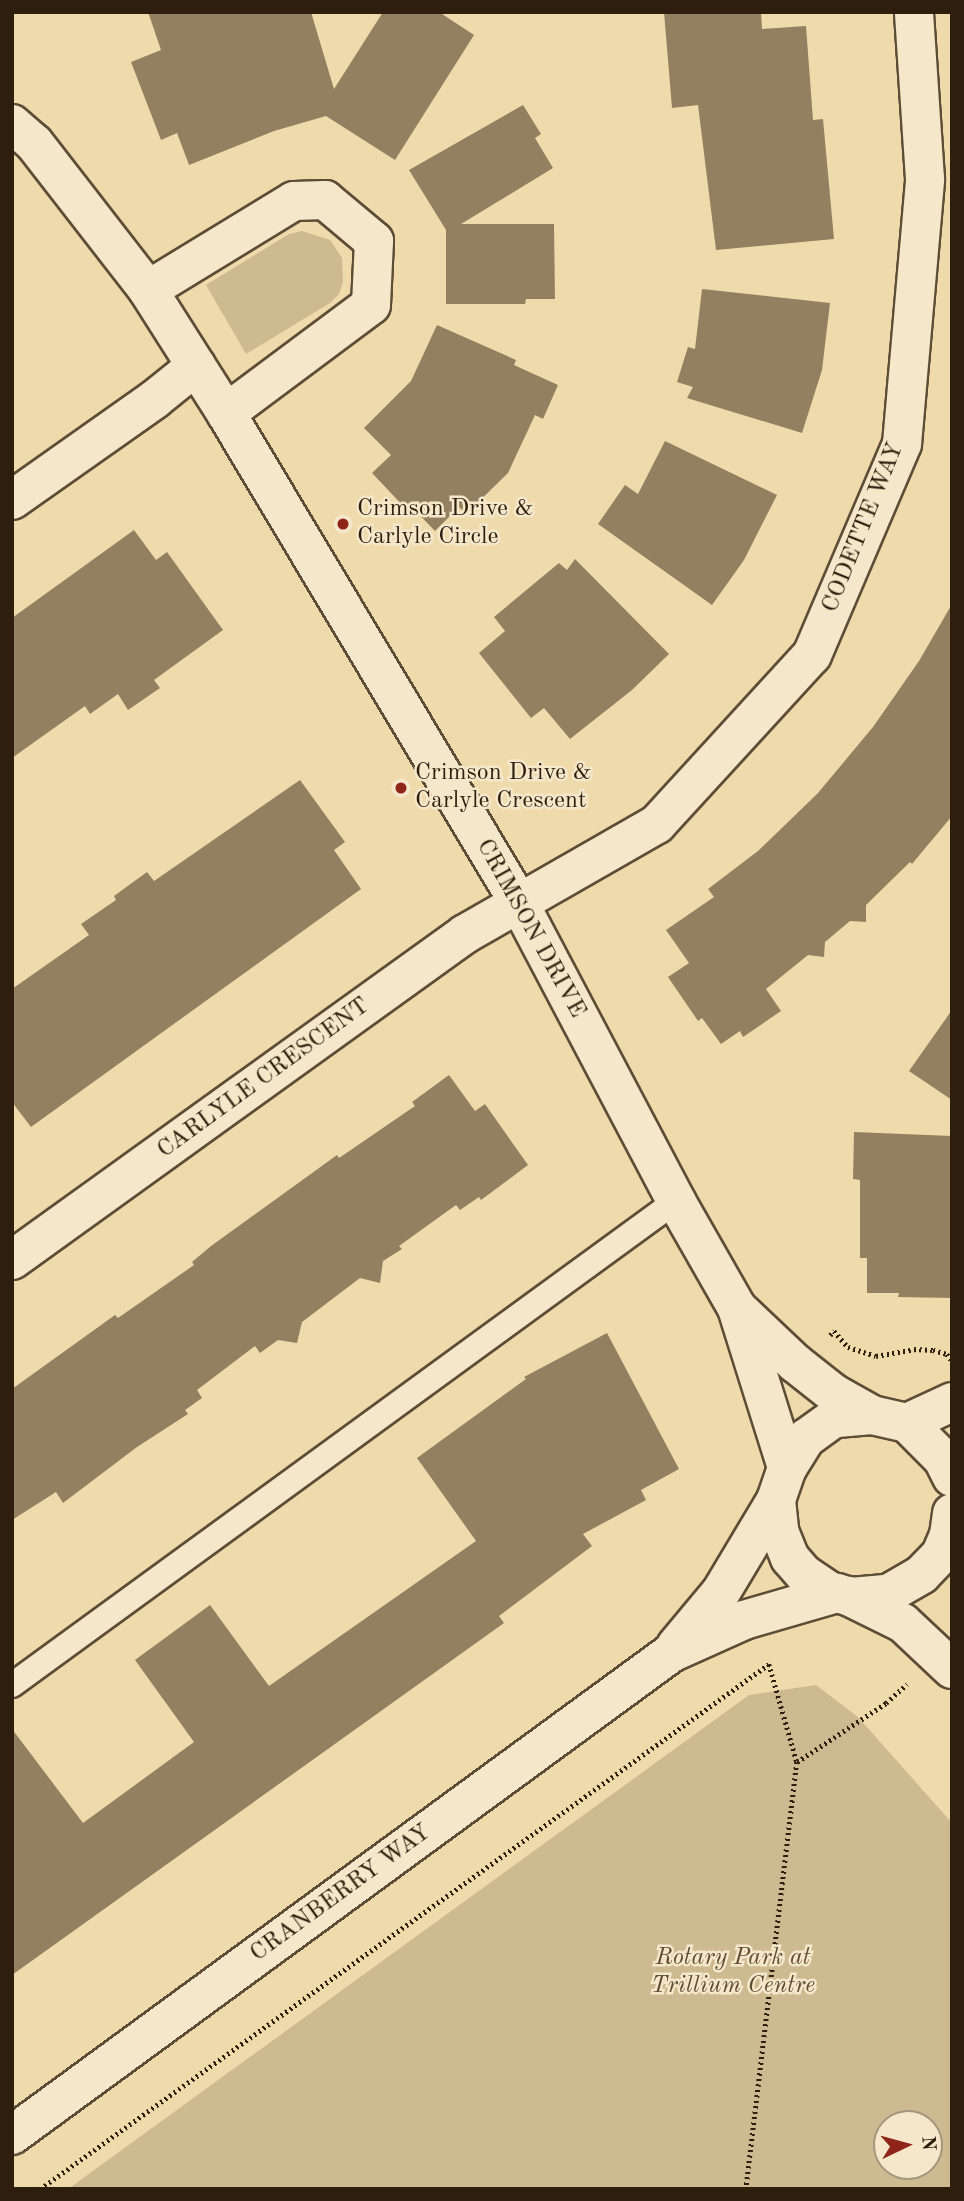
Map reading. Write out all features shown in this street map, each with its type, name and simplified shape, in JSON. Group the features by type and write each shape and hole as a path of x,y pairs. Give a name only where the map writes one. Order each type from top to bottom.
{"street":[{"name":"CODETTE WAY","path":"518,901 657,824 812,655 902,444 925,179 914,12"},
{"name":"CRIMSON DRIVE","path":"12,124 34,144 148,290 226,414 518,901 676,1201 737,1308 782,1484 779,1531 790,1558 804,1574 841,1594"},
{"path":"148,290 293,201 325,200 374,241 371,304 226,414"},
{"path":"12,500 155,399 196,366"},
{"name":"CARLYLE CRESCENT","path":"12,1260 453,942 518,901"},
{"name":"CRIMSON DRIVE","path":"737,1308 804,1371 833,1393 889,1419 943,1459 952,1477"},
{"name":"CRANBERRY WAY","path":"671,1653 721,1592 806,1438 834,1419 889,1419 952,1402"},
{"name":"CRANBERRY WAY","path":"12,2135 671,1653 744,1620 841,1594 888,1594 922,1574 941,1554 951,1530"},
{"path":"841,1594 903,1623 935,1672"}],"lane":[{"path":"12,1685 676,1201"}],"path":[{"path":"826,1338 834,1331 848,1346 876,1356 914,1349 933,1350 947,1354 952,1360"},
{"path":"40,2189 769,1664 797,1762 746,2189"},
{"path":"797,1762 935,1672"}],"green space":[{"path":"302,231 330,240 342,258 343,282 339,294 330,303 246,354 206,285 289,234"},
{"name":"Rotary Park at Trillium Centre","path":"816,1685 858,1717 952,1823 952,2189 68,2189 749,1695"}],"building":[{"path":"148,12 311,12 334,89 383,12 439,12 474,35 395,160 326,116 274,131 189,165 177,133 161,140 131,62 161,50"},
{"path":"664,12 761,12 762,29 806,26 813,120 823,119 834,239 716,250 698,105 672,108"},
{"path":"523,105 541,134 535,138 553,168 461,224 554,224 555,299 526,299 525,304 446,304 446,230 409,170"},
{"path":"702,289 830,303 822,370 802,433 687,398 693,387 677,382 688,347 695,349"},
{"path":"437,325 516,360 514,365 558,385 543,419 535,415 508,473 466,514 459,507 435,531 411,506 407,510 372,473 391,455 364,428 411,381"},
{"path":"665,441 777,495 744,560 712,605 598,524 625,485 638,494"},
{"path":"134,530 156,560 167,552 223,630 154,680 160,688 128,710 118,694 90,714 85,706 12,758 12,618"},
{"path":"575,559 669,654 632,690 570,739 544,708 531,718 479,653 505,631 494,617 559,563 567,570"},
{"path":"952,604 952,816 912,864 910,862 866,905 866,922 850,921 825,942 824,957 808,955 766,989 781,1011 743,1037 740,1031 721,1044 702,1018 698,1021 668,977 689,963 666,930 714,897 708,889 758,851 818,793 873,727 919,661"},
{"path":"300,780 345,842 334,850 361,889 31,1127 12,1102 12,989 89,935 81,924 116,900 114,896 147,872 154,881"},
{"path":"952,1010 952,1100 909,1071"},
{"path":"449,1075 475,1111 485,1104 528,1165 481,1200 479,1197 460,1210 456,1205 399,1246 402,1249 383,1261 380,1283 360,1278 302,1322 297,1343 278,1340 260,1353 255,1346 197,1390 202,1398 185,1410 188,1414 137,1447 63,1503 56,1492 12,1520 12,1389 115,1315 118,1318 194,1265 192,1262 211,1246 337,1155 339,1158 415,1106 412,1102"},
{"path":"854,1132 952,1136 952,1298 898,1297 899,1293 867,1293 867,1258 860,1258 860,1180 853,1179"},
{"path":"607,1333 679,1469 641,1490 646,1500 583,1534 592,1546 499,1616 504,1623 12,1975 12,1729 83,1823 194,1742 135,1660 210,1605 269,1686 476,1541 417,1458 526,1379 524,1377"}],"place":[{"name":"Crimson Drive & Carlyle Circle","path":"343,524"},
{"name":"Crimson Drive & Carlyle Crescent","path":"401,788"}]}
